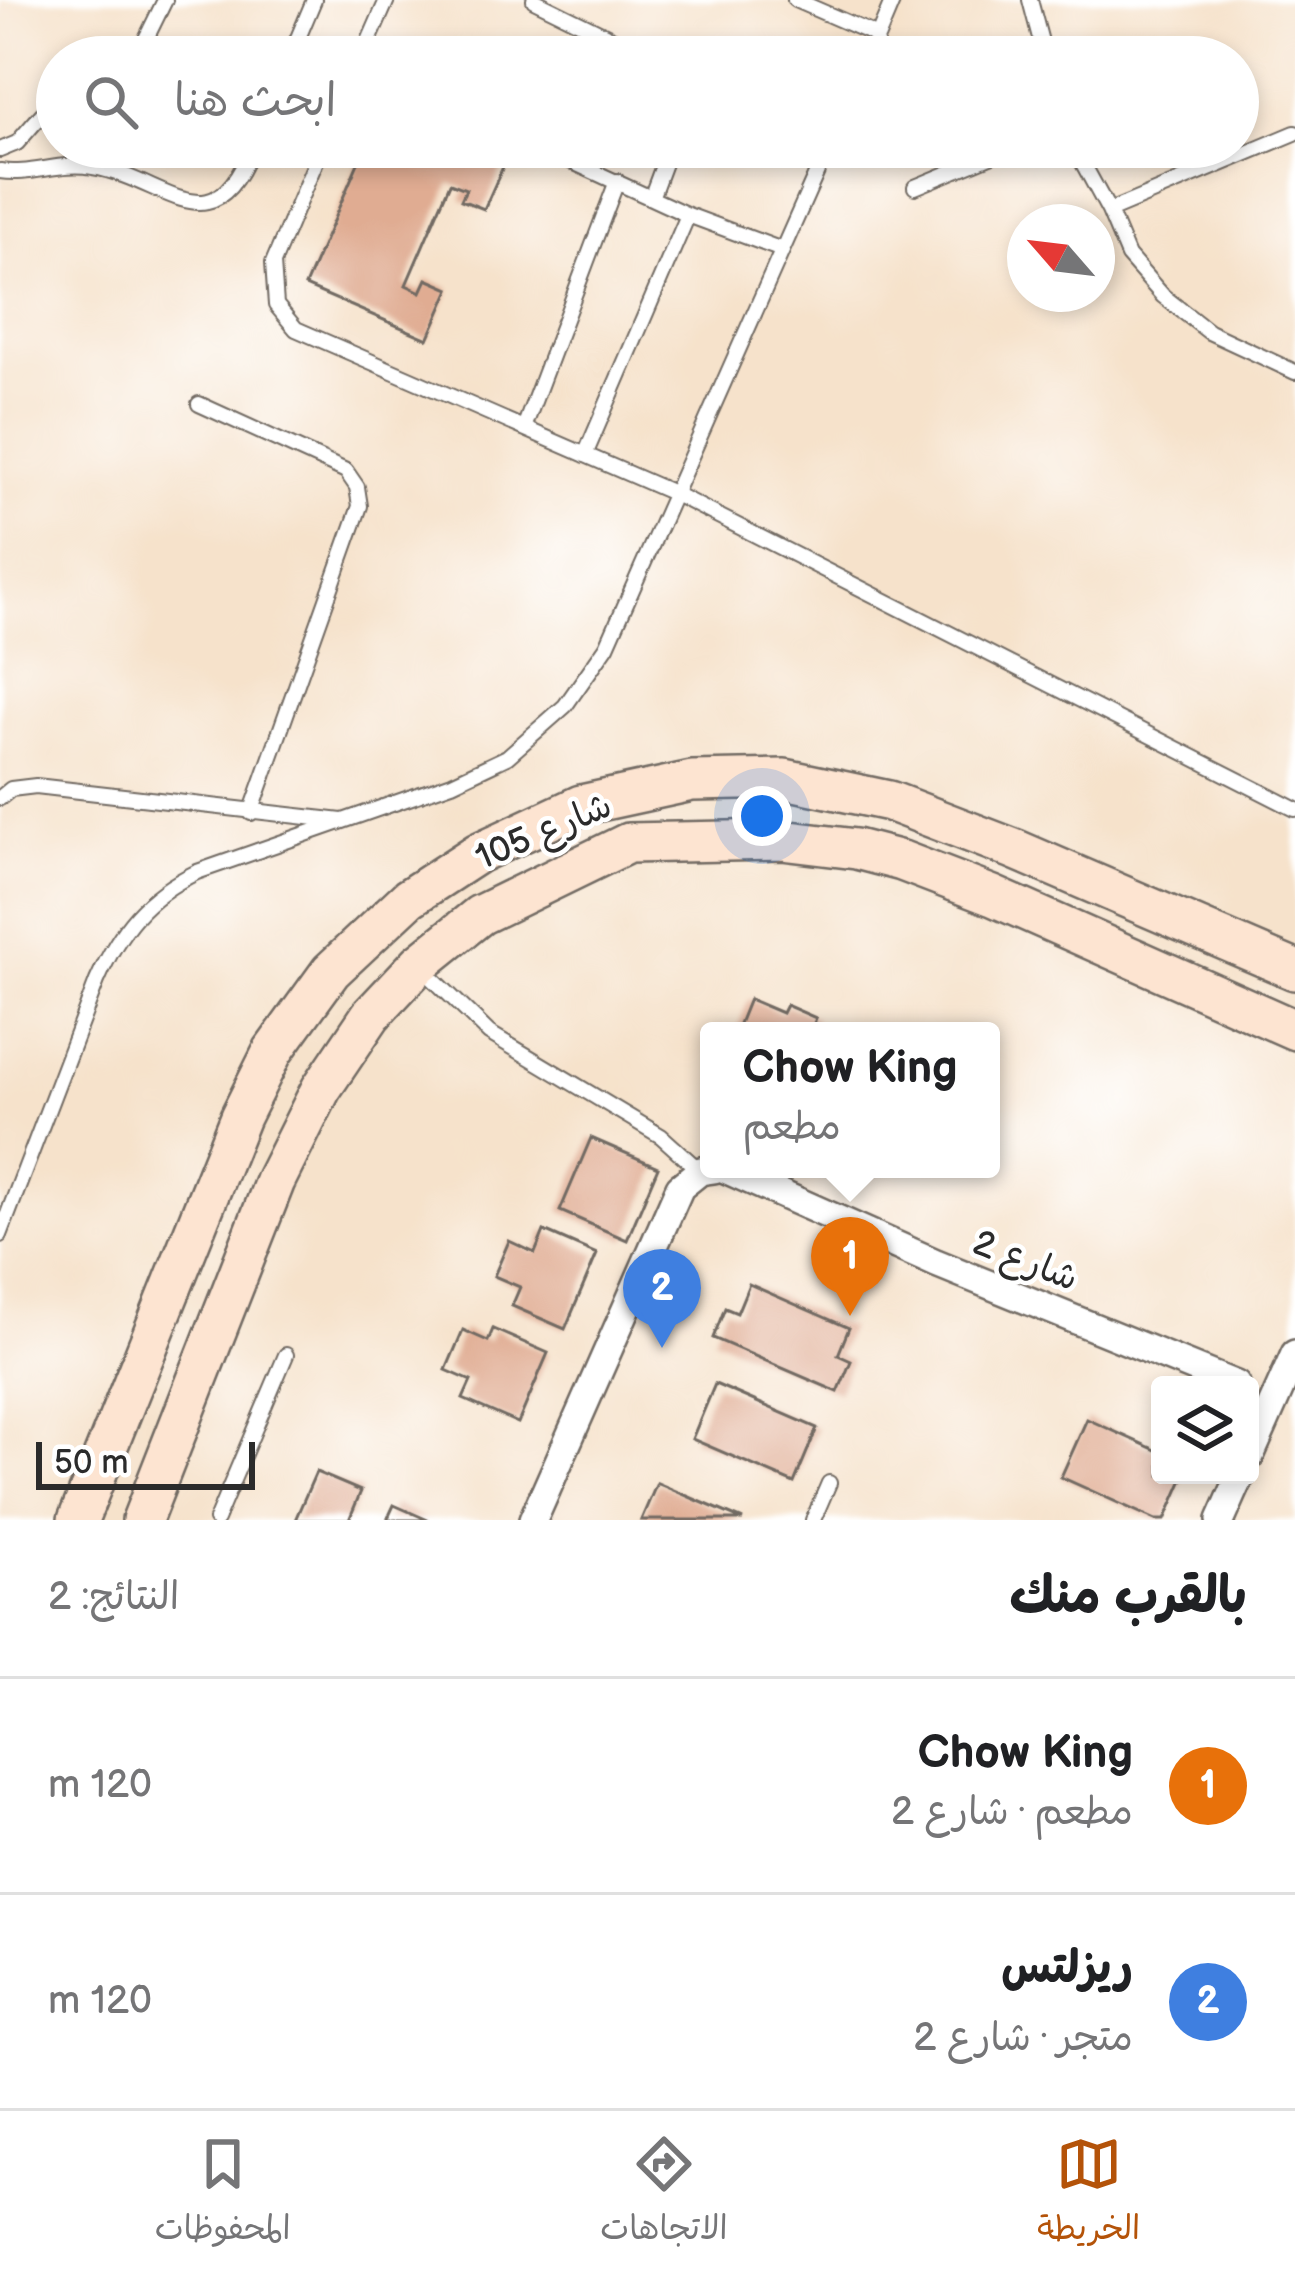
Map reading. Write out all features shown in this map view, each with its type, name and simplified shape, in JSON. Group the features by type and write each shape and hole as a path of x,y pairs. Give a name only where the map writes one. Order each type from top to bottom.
{"street":[{"name":"شارع 105","path":"78,1520 240,1117 265,1067 331,971 410,898 478,854 581,806 692,781 785,779 889,801 1014,849 1295,970"},
{"name":"شارع 105","path":"142,1520 275,1181 321,1089 371,1016 418,964 480,916 628,842 782,840 856,849 902,861 994,896 1295,1030"},
{"path":"994,896 989,883 992,873 1014,849"},
{"path":"533,1520 680,1187 700,1177"},
{"name":"شارع 2","path":"732,1178 1214,1376"},
{"path":"183,1256 200,1249 219,1250 234,1259 242,1274"},
{"path":"1259,1434 1295,1354"},
{"path":"1221,1520 1237,1484"}],"lane":[{"path":"147,36 165,0"},
{"path":"299,36 314,0"},
{"path":"371,36 387,0"},
{"path":"534,0 607,36"},
{"path":"795,0 878,36 893,0"},
{"path":"1030,0 1039,36"},
{"path":"0,150 17,142 36,121"},
{"path":"1259,148 1295,133"},
{"path":"0,171 42,168"},
{"path":"100,168 147,182 192,204 205,204 225,195 244,168"},
{"path":"313,168 273,262 276,305 296,329 673,493 1295,809"},
{"path":"588,168 688,215 782,250"},
{"path":"651,198 662,168"},
{"path":"0,1235 97,981 112,946 137,910 197,872 452,783 507,758 565,706 607,646 819,168"},
{"path":"914,187 961,168"},
{"path":"1085,168 1105,204"},
{"path":"1115,208 1212,168"},
{"path":"524,428 617,181"},
{"path":"585,455 688,215"},
{"path":"1115,225 1128,256 1163,296 1209,332 1295,372"},
{"path":"199,404 346,471 358,487 360,506 251,813"},
{"path":"0,775 6,794 36,786 347,821"},
{"path":"418,964 489,1034 700,1162"},
{"path":"216,1520 286,1355"},
{"path":"813,1520 829,1483"}],"building":[{"path":"356,168 502,168 484,209 461,200 466,189 450,183 406,285 421,292 427,279 450,289 428,339 305,286"},
{"path":"749,999 782,1013 786,1005 816,1018 814,1022 740,1022"},
{"path":"591,1138 658,1167 627,1240 560,1211"},
{"path":"544,1231 597,1254 565,1329 512,1306 520,1287 494,1276 509,1241 535,1253"},
{"path":"749,1284 849,1328 838,1355 851,1361 838,1392 713,1338 725,1308 737,1313"},
{"path":"493,1329 548,1353 518,1423 463,1399 471,1381 446,1370 463,1330 488,1341"},
{"path":"715,1384 817,1428 794,1483 692,1439"},
{"path":"1087,1419 1151,1448 1151,1484 1181,1484 1165,1520 1156,1520 1061,1477"},
{"path":"316,1472 361,1491 349,1520 295,1520"},
{"path":"657,1483 743,1520 641,1520"},
{"path":"394,1505 428,1520 387,1520"}],"place":[{"name":"Chow King","path":"850,1316"},
{"name":"ريزلتس","path":"662,1348"}]}
